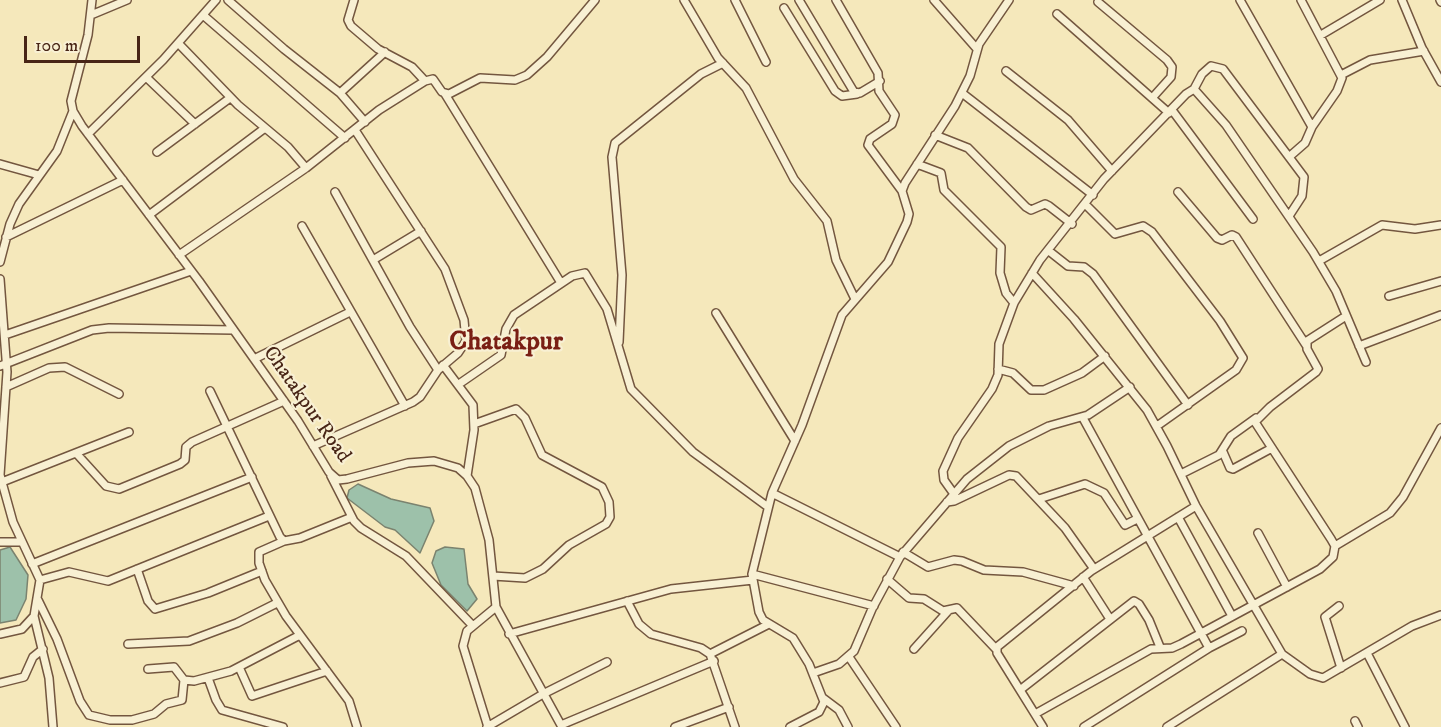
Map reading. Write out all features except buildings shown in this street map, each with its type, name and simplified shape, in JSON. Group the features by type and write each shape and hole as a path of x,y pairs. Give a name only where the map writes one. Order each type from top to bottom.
{"street":[{"path":"0,262 6,237 19,204 57,151 73,111 71,101 91,15 92,0"},
{"path":"91,15 127,0"},
{"path":"88,134 146,77 216,0"},
{"path":"228,0 284,50 340,93 365,122"},
{"path":"354,0 348,23 385,52 412,67 425,81"},
{"path":"445,94 480,78 514,80 527,75 547,57 595,0"},
{"path":"684,0 723,63 738,76 746,88 794,179 827,221 836,260 855,299"},
{"path":"735,0 766,62"},
{"path":"799,0 857,94"},
{"path":"790,727 819,712 823,708 823,698 813,673 793,638 769,624 759,612 752,577 768,507 819,381 839,320 888,262 909,214 902,191 868,145 870,139 894,121 895,115 879,91 878,73 836,0"},
{"path":"934,0 977,49"},
{"path":"902,191 962,93 977,49 1009,0"},
{"path":"1240,0 1312,127"},
{"path":"1289,157 1305,143 1312,127 1337,91 1341,75 1301,0"},
{"path":"1321,35 1380,0"},
{"path":"1402,0 1424,51 1441,82"},
{"path":"1098,2 1167,60 1172,67 1171,76 1153,97"},
{"path":"784,8 835,91 842,96 857,94 880,81"},
{"path":"1056,14 1171,111 1253,219"},
{"path":"203,15 345,138"},
{"path":"178,43 230,98 288,147 306,168"},
{"path":"1341,75 1370,60 1424,51"},
{"path":"340,93 385,52"},
{"path":"618,351 622,275 612,157 615,143 701,74 723,63"},
{"path":"954,494 944,480 943,471 958,438 977,414 992,389 998,369 999,344 1014,303 1032,273 1112,171 1190,90 1194,89 1202,74 1211,66 1222,69 1289,157 1305,182 1302,196 1289,216"},
{"path":"1006,71 1068,120 1112,171"},
{"path":"146,77 195,124"},
{"path":"179,255 306,168 392,101 425,81 433,79 445,94 561,283"},
{"path":"1194,89 1226,124 1319,261 1366,362"},
{"path":"962,93 1093,195"},
{"path":"157,152 230,98"},
{"name":"Chatakpur Road","path":"73,111 254,359 314,446 329,472 338,480 408,463 434,461 458,468 467,476"},
{"path":"149,215 265,128"},
{"path":"314,446 405,406 420,397 441,367 462,347 466,332 451,281 355,130"},
{"path":"935,135 968,148 1026,207 1031,210 1045,204 1072,224"},
{"path":"0,164 39,175"},
{"path":"917,164 941,173 944,190 1001,247 1000,273 1006,293 1014,303"},
{"path":"6,237 123,180"},
{"path":"334,192 410,327 441,367 459,384 473,405 474,424 467,476 475,488 489,540 496,607 561,726 712,658 769,624"},
{"path":"1178,192 1217,238 1222,240 1232,235 1236,237 1306,345 1318,369 1227,440 1223,452 1230,468 1233,469 1272,448"},
{"path":"1086,205 1114,234 1143,226 1152,232 1220,321 1241,354 1242,362 1236,370 1157,426"},
{"path":"1319,261 1382,225 1415,229 1441,225"},
{"path":"302,226 405,406"},
{"path":"373,260 421,231"},
{"path":"1049,251 1068,266 1084,267 1093,274 1188,405"},
{"path":"3,341 191,271"},
{"path":"459,384 501,355 506,329 514,315 561,283 579,273 585,273 591,279 607,309 630,389 693,452 768,507"},
{"path":"1032,273 1105,356 1157,426 1196,506 1252,606 1282,654 1318,678 1341,668 1412,626 1441,615"},
{"path":"0,279 4,390 2,482 21,542 40,580 34,615 22,629 0,634"},
{"path":"1389,296 1441,281"},
{"path":"254,359 350,312"},
{"path":"716,313 795,441"},
{"path":"1359,346 1441,315"},
{"path":"1306,345 1311,338 1346,316"},
{"path":"3,365 92,330 109,328 233,330"},
{"path":"998,369 1013,373 1031,390 1044,390 1082,373 1105,356"},
{"path":"4,390 49,368 65,367 119,394"},
{"path":"813,673 831,668 849,657 901,554 981,467 1009,446 1049,426 1083,418 1130,387"},
{"path":"210,391 252,477 276,533 284,541"},
{"path":"76,453 106,486 119,489 180,464 185,460 189,444 284,402"},
{"path":"474,424 516,409 525,418 542,455 602,487 607,492 610,511 602,527 569,545 532,576 517,579 493,576"},
{"path":"1083,418 1209,648"},
{"path":"1035,714 1150,649 1172,648 1201,633 1287,587 1334,557 1335,546 1257,425 1256,418"},
{"path":"1335,546 1390,513 1403,497 1441,428"},
{"path":"2,482 129,432"},
{"path":"1181,474 1223,452"},
{"path":"329,472 352,517 361,528 406,556 473,626"},
{"path":"947,502 954,501 1009,475 1020,479 1065,528 1094,569"},
{"path":"32,564 252,477"},
{"path":"1039,499 1085,484 1104,493 1125,525 1137,519"},
{"path":"772,493 927,567 954,560 962,561 984,570 1023,572 1074,586"},
{"path":"996,649 1094,569 1196,506"},
{"path":"40,580 69,572 108,581 269,516"},
{"path":"352,517 300,538 284,541 259,552 257,556 277,603 349,701 357,727"},
{"path":"1178,517 1232,616"},
{"path":"1258,533 1287,587"},
{"path":"0,542 21,542"},
{"path":"137,569 148,601 155,609 208,593 262,571"},
{"path":"509,634 670,590 752,577 874,606"},
{"path":"1083,577 1110,619"},
{"path":"887,579 906,596 924,598 943,611 951,608 961,611 996,649 1043,727"},
{"path":"38,600 57,639 80,701 89,715 110,720 132,720 154,714 166,704 182,700 184,680 174,667 148,669"},
{"path":"627,601 639,624 651,634 701,648 712,658 735,727"},
{"path":"1020,690 1131,603 1137,602 1154,630 1160,648"},
{"path":"128,644 189,641 228,627 277,603"},
{"path":"1339,606 1325,617 1341,668"},
{"path":"496,607 473,626 464,638 465,658 488,727 543,694 607,662"},
{"path":"914,649 951,608"},
{"path":"34,615 43,649 53,727"},
{"path":"1084,727 1209,648 1242,631"},
{"path":"184,680 194,681 208,678 239,667 300,635"},
{"path":"0,683 24,677 33,657 43,649"},
{"path":"1366,653 1405,727"},
{"path":"1167,727 1282,654"},
{"path":"849,657 896,727"},
{"path":"239,667 252,696 327,671"},
{"path":"208,678 222,710 283,727"},
{"path":"823,698 839,710 848,727"},
{"path":"675,727 729,707"}],"shaded area":[{"path":"358,484 391,499 430,508 434,521 420,553 395,530 385,527 347,498 349,490"},
{"path":"10,547 28,575 26,599 16,620 0,623 0,550"},
{"path":"445,547 464,549 468,584 477,599 467,611 441,585 432,563 436,551"}],"district":[{"name":"Chatakpur","path":"506,343"}]}
